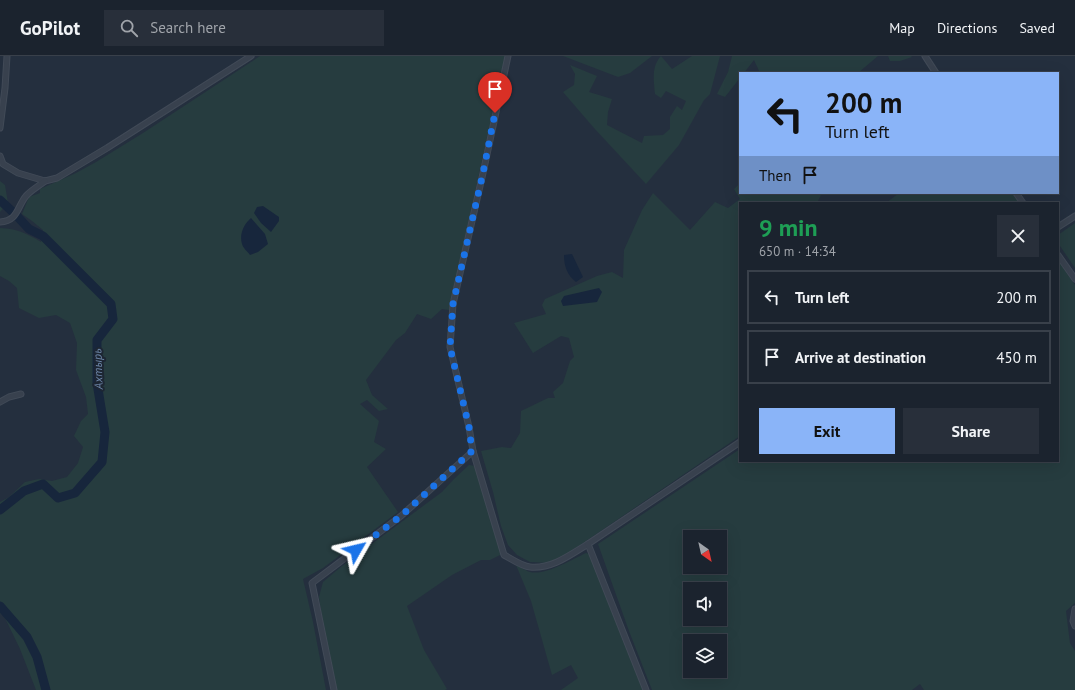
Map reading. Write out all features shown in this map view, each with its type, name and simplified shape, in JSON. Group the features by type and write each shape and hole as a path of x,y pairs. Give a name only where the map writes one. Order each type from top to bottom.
{"street":[{"path":"0,128 3,81 7,56"},
{"path":"239,56 242,61"},
{"path":"0,222 5,222 16,215 27,196 45,182 57,178 77,167 251,56"},
{"path":"508,56 453,304 450,347 469,427 472,451 504,555 529,567 550,565 588,544 739,443"},
{"path":"925,56 935,72"},
{"path":"0,156 3,164 18,173 45,182"},
{"path":"1059,226 1075,216"},
{"path":"1059,256 1075,279"},
{"path":"0,402 21,394"},
{"path":"334,690 312,584 401,516 472,451"},
{"path":"588,544 646,690"},
{"path":"1075,609 1073,621 1075,626"}],"green space":[{"path":"260,56 505,56 449,310 442,309 431,319 417,314 405,333 396,340 366,380 372,395 388,409 379,411 367,400 360,404 379,421 374,442 386,449 367,467 398,512 323,568 303,579 326,690 36,690 20,649 4,616 0,613 0,502 9,497 25,482 39,479 52,481 67,477 78,463 83,447 74,436 81,421 88,414 86,397 76,370 77,343 70,323 56,315 39,318 19,308 17,288 0,276 0,228 22,232 41,242 43,230 22,214 29,197 40,193 40,189 76,173 96,162"},
{"path":"563,56 652,56 630,73 618,77"},
{"path":"661,56 672,69 692,56 720,56 710,94 704,100 679,145 646,184 563,92 574,85 575,74 570,65 597,76 589,92 612,99 608,112 607,125 642,143 644,136 663,135 670,129 670,117 677,106 682,110 686,101 666,91 661,98 655,94 654,69"},
{"path":"732,56 878,56 859,72 760,72 754,60 745,72 739,72 739,79 725,97 717,94 728,72"},
{"path":"888,56 912,57 900,61 890,61"},
{"path":"0,181 5,185 8,203 0,212"},
{"path":"739,184 739,194 822,194 816,202 739,202 739,437 567,554 550,563 530,562 517,555 508,545 501,526 481,451 502,447 511,448 520,433 521,411 548,398 555,398 553,392 563,383 570,361 574,357 569,338 561,336 533,353 514,323 546,314 542,305 545,299 597,276 612,272 623,278 624,250 642,210 653,193 690,230 715,202 728,208 740,199 734,189"},
{"path":"898,194 1013,194 1018,202 887,202"},
{"path":"1075,223 1075,268 1059,244 1059,234"},
{"path":"1059,261 1075,285 1075,603 1066,611 1070,643 1075,651 1075,690 924,690 920,684 912,690 652,690 598,544 739,450 739,462 1059,462"},
{"path":"469,465 475,466 502,554 490,560 481,560 452,575 407,606 424,650 447,689 335,690 324,634 319,597 323,582 342,566 442,492"},
{"path":"586,553 590,554 643,690 561,690 578,678 571,665 552,675 531,601 516,565 530,572 543,572"}],"water":[{"path":"263,206 279,217 279,221 271,232 261,223 254,213 257,207"},
{"path":"251,218 265,234 268,244 258,252 250,255 244,248 241,237 244,226"},
{"path":"572,254 583,277 576,282 568,273 565,263 564,255"},
{"path":"599,288 602,292 597,302 563,306 561,301 564,296"}],"waterway":[{"name":"Ахтырь","path":"0,200 29,229 43,236 111,304 113,319 97,340 97,383 105,432 102,462 75,493 58,498 43,484 24,491 0,510"},
{"name":"Ахтырь","path":"0,606 27,637 37,657 46,690"}],"route":[{"path":"356,550 401,516 472,451 469,427 458,386 450,347 453,304 495,113"}]}
